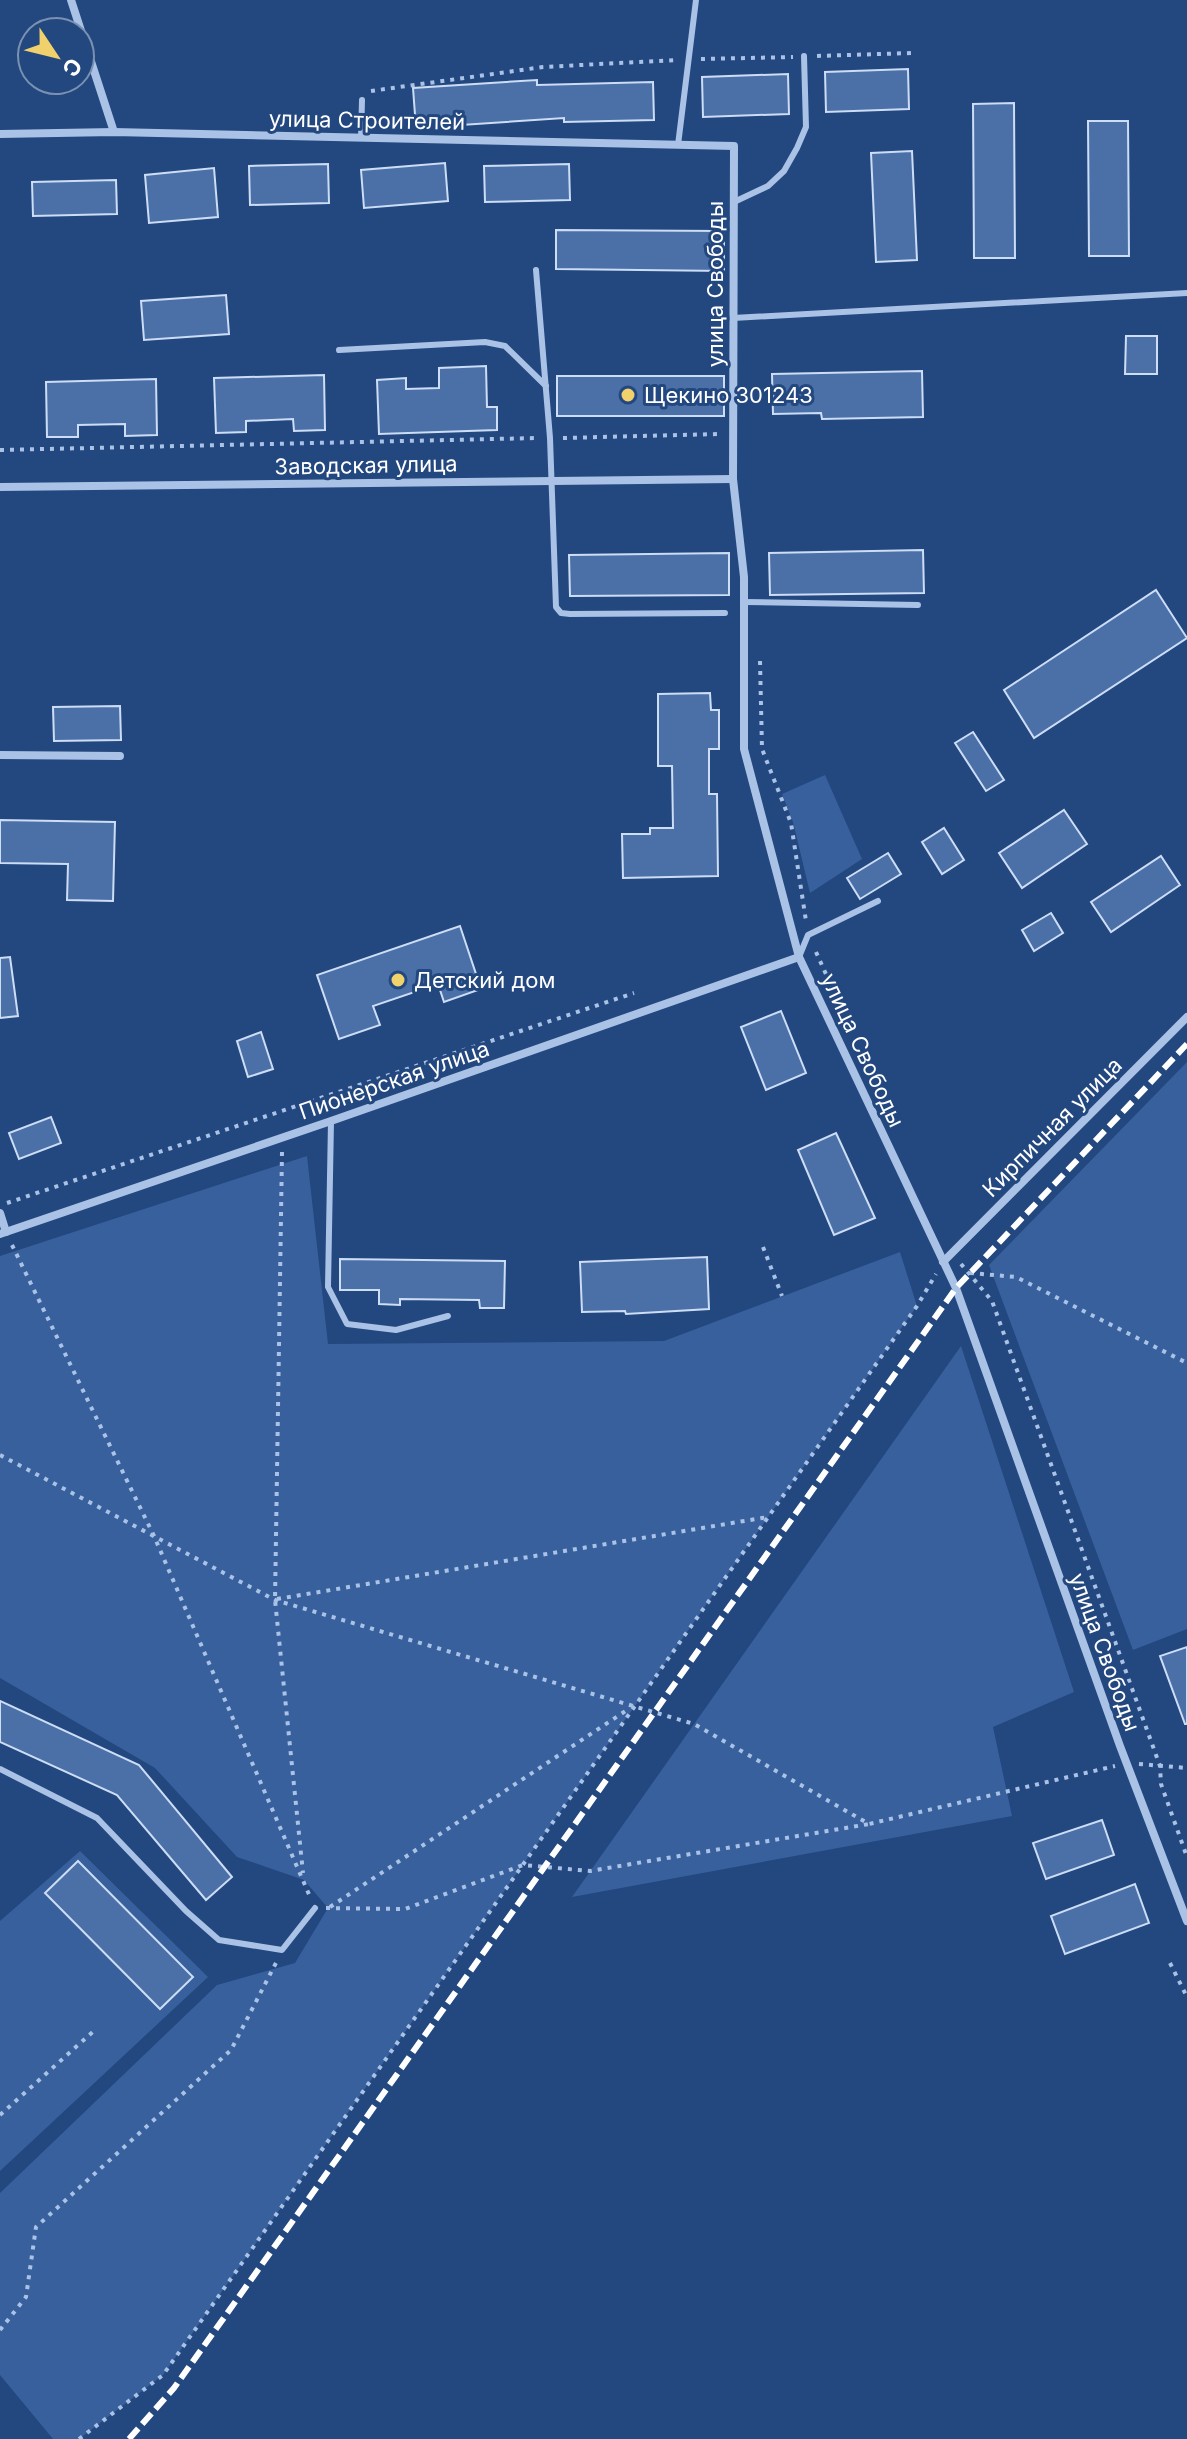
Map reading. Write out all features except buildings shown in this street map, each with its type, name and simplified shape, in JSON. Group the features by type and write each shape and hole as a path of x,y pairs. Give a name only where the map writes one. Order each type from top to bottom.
{"street":[{"path":"71,0 114,132"},
{"name":"улица Строителей","path":"0,134 114,132 734,146"},
{"name":"улица Свободы","path":"734,146 733,479 744,602 744,749 799,957 956,1288 1187,1921"},
{"name":"Заводская улица","path":"0,487 733,479"},
{"path":"0,755 120,756"},
{"name":"Пионерская улица","path":"3,1233 799,957"},
{"name":"Кирпичная улица","path":"943,1262 1187,1017"},
{"path":"0,1213 3,1233"}],"lane":[{"path":"678,145 696,0"},
{"path":"734,202 768,186 784,171 797,148 806,127 804,56"},
{"path":"361,138 362,100"},
{"path":"536,270 550,438 556,607 561,613 725,613"},
{"path":"733,318 1187,293"},
{"path":"339,350 485,342 505,346 546,386"},
{"path":"744,602 918,605"},
{"path":"799,957 808,935 878,901"},
{"path":"331,1121 328,1287 347,1324 396,1330 448,1316"},
{"path":"0,1769 97,1818 186,1911 219,1940 282,1950 315,1908"}],"path":[{"path":"362,100 376,89 543,67 911,53"},
{"path":"0,450 733,434"},
{"path":"760,661 762,749 791,823 808,935"},
{"path":"0,1205 634,993"},
{"path":"282,1138 275,1600 304,1880"},
{"path":"3,1233 154,1536 315,1908"},
{"path":"763,1247 782,1296"},
{"path":"952,1254 992,1301 1160,1766 1161,1784 1187,1857"},
{"path":"79,2439 163,2375 917,1306 943,1262"},
{"path":"970,1273 1016,1277 1187,1363"},
{"path":"0,1455 275,1600 694,1724 869,1824"},
{"path":"275,1600 768,1517"},
{"path":"634,1705 328,1908 405,1909 523,1865 590,1871 869,1824 1127,1763 1187,1768"},
{"path":"0,2330 26,2297 36,2227 231,2050 282,1950"},
{"path":"1170,1963 1187,1997"},
{"path":"0,2115 96,2029"}],"shaded area":[{"path":"825,775 862,859 810,893 793,822 782,794"},
{"path":"1187,1062 1187,1629 1133,1650 989,1265"},
{"path":"307,1156 328,1344 664,1341 900,1252 917,1306 163,2375 79,2439 53,2439 0,2375 0,2193 217,1985 295,1963 328,1908 304,1880 237,1857 155,1768 0,1678 0,1256"},
{"path":"961,1346 1074,1692 993,1727 1012,1816 572,1897"},
{"path":"80,1851 208,1977 0,2171 0,1921"}],"railway":[{"path":"129,2439 174,2388 956,1288 1187,1044"}],"place":[{"name":"Щекино 301243","path":"628,395"},
{"name":"Детский дом","path":"398,980"}]}
